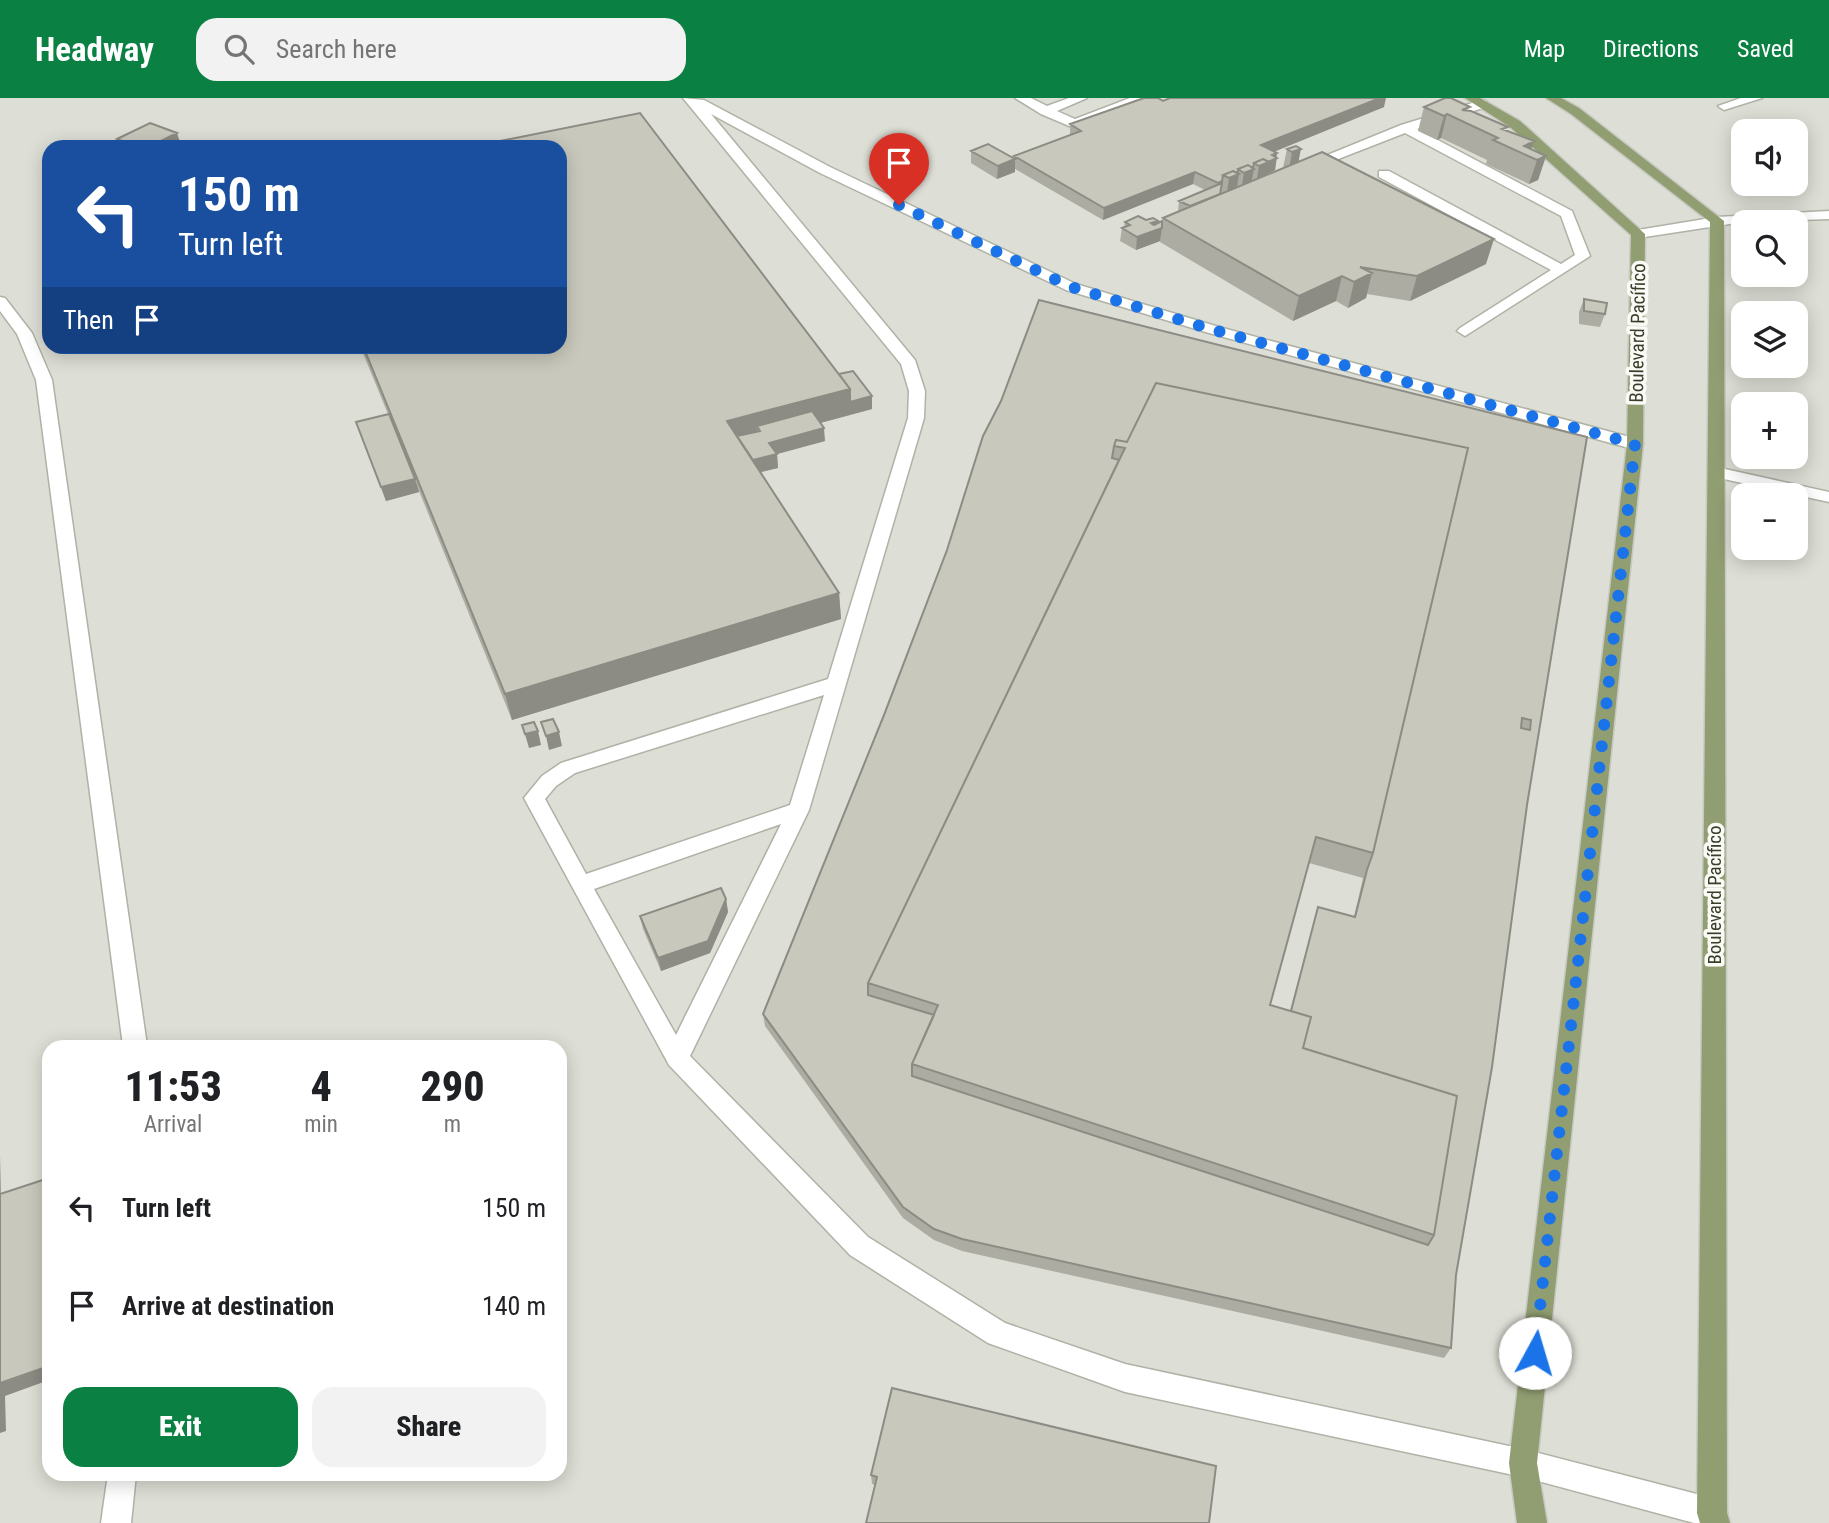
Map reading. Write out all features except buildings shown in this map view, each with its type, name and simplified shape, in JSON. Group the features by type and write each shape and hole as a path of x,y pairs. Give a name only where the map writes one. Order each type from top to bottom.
{"main road":[{"path":"1552,98 1575,111 1717,221"},
{"path":"1477,101 1515,124 1638,234"},
{"name":"Boulevard Pacífico","path":"1714,1518 1717,221"},
{"name":"Boulevard Pacífico","path":"1532,1523 1523,1463 1635,444 1638,234"}],"street":[{"path":"691,98 825,170 1071,287 1214,330 1635,444"},
{"path":"677,1058 799,810 916,418 917,391 909,363 691,98"},
{"path":"1021,98 1074,124 1141,98"},
{"path":"1045,111 1081,98"},
{"path":"1724,106 1756,98"},
{"path":"1290,172 1477,101"},
{"path":"1406,128 1567,214 1583,256 1465,331"},
{"path":"1384,174 1562,270"},
{"path":"1638,234 1717,221 1829,215"},
{"path":"0,301 24,333 44,380 134,1040"},
{"path":"1716,472 1829,497"},
{"path":"835,684 568,768 549,781 534,798 677,1058 859,1246 998,1334 1125,1378 1523,1463 1714,1518"},
{"path":"581,886 799,810"},
{"path":"116,1523 121,1481"}],"shaded area":[{"path":"0,98 1829,98 1829,1523 0,1523"}],"route":[{"path":"899,205 1071,287 1214,330 1635,444 1535,1353"}]}
